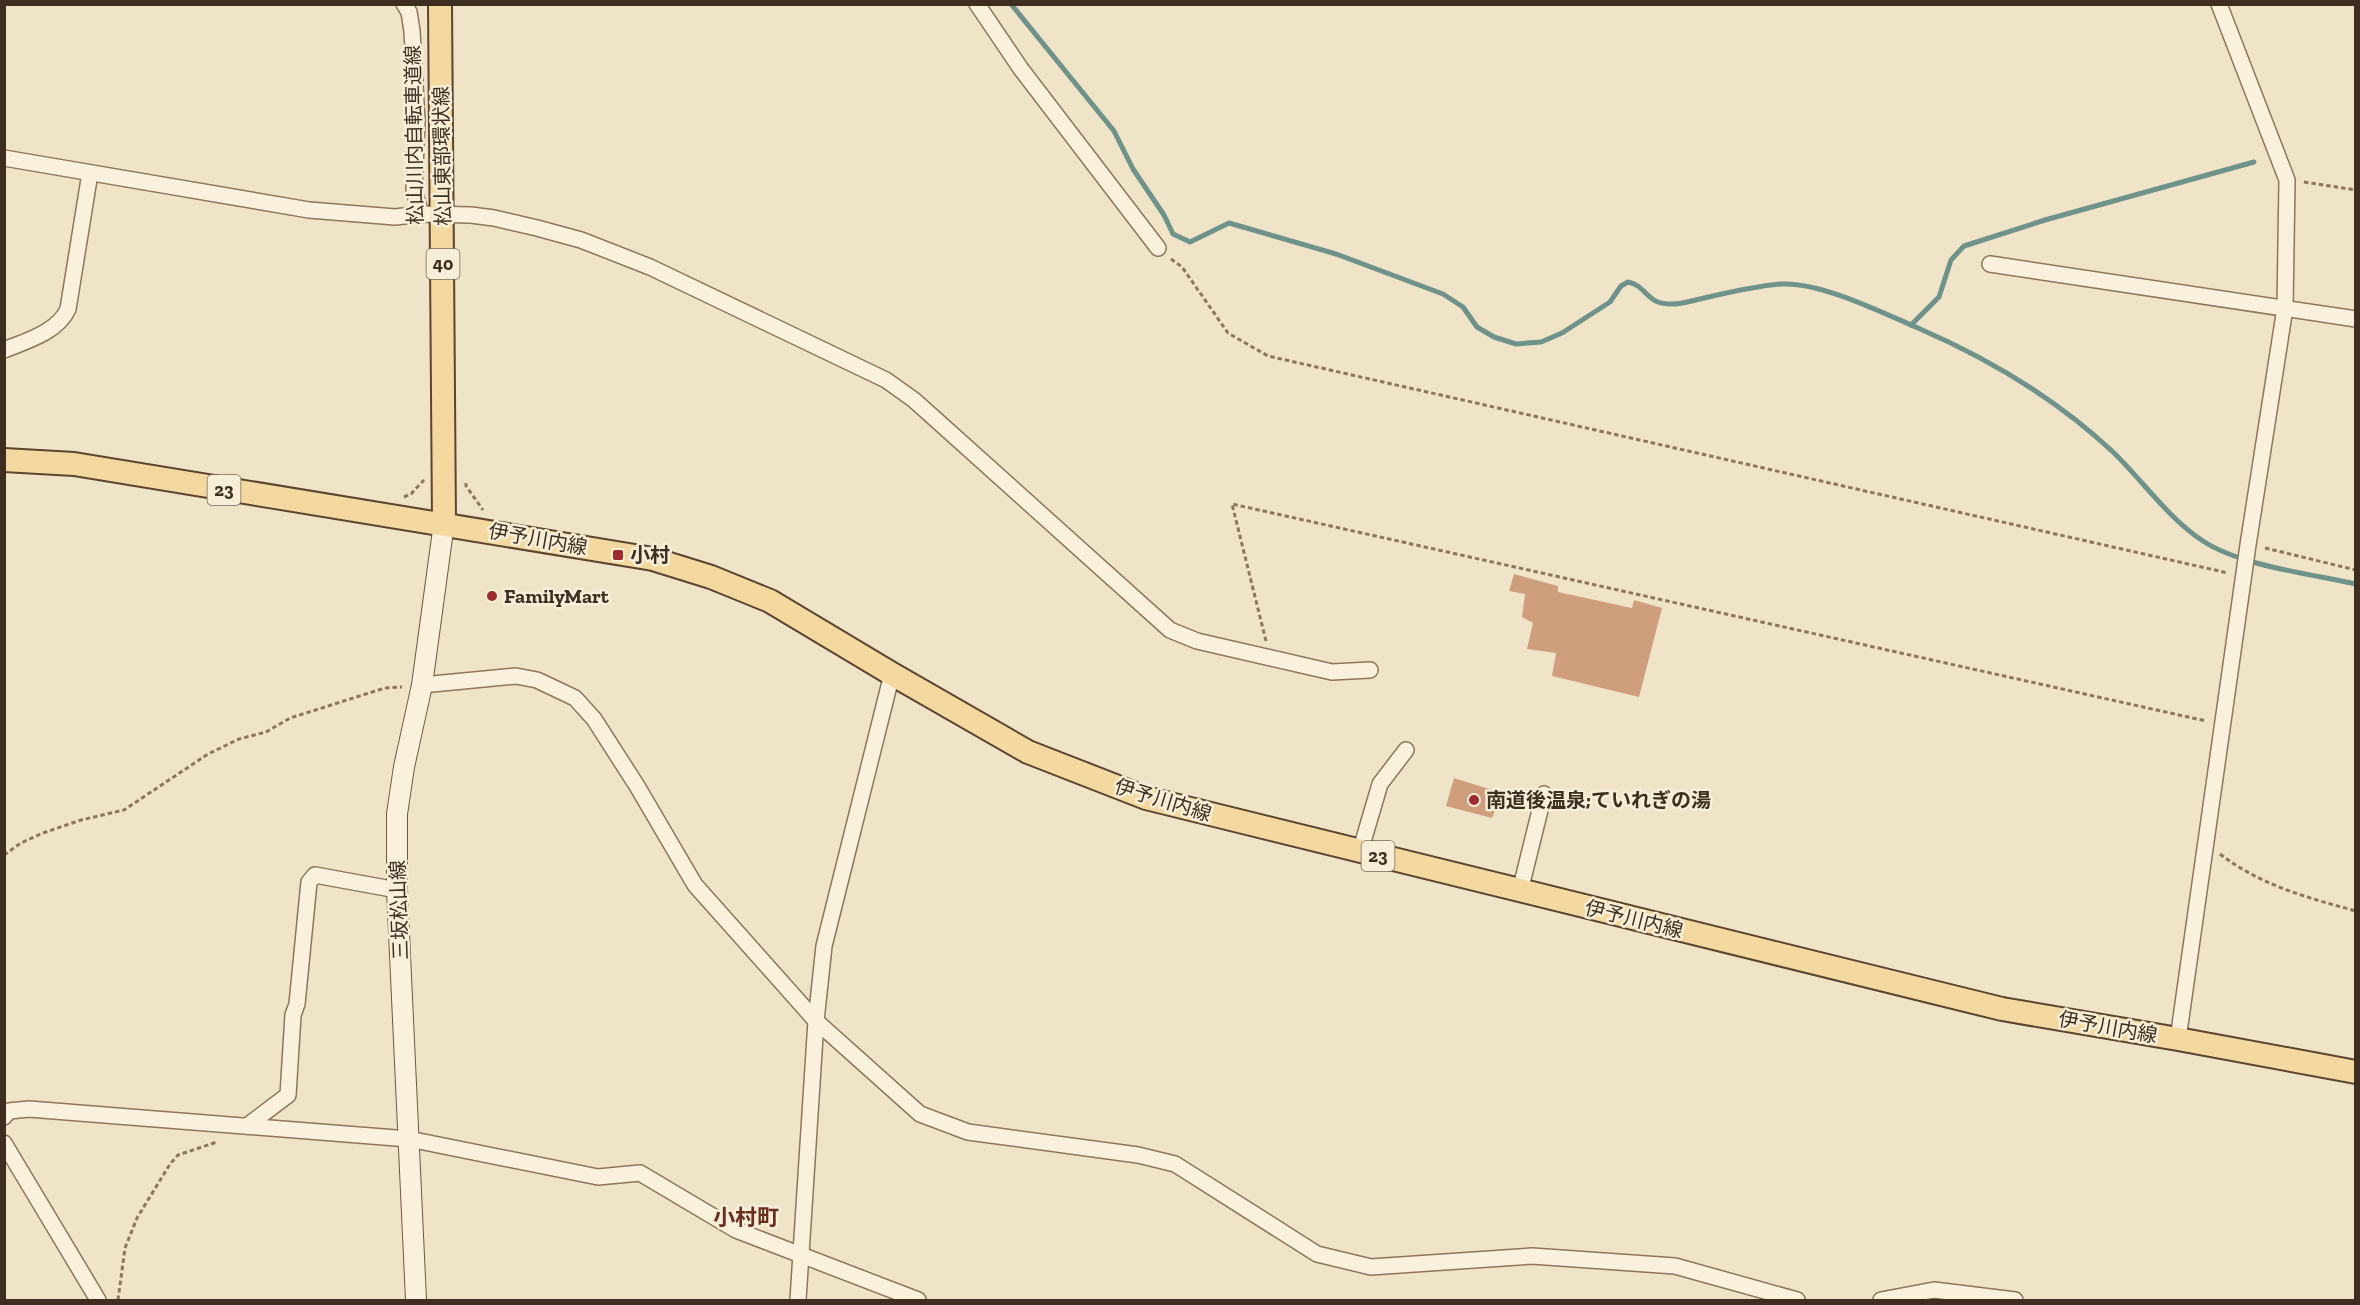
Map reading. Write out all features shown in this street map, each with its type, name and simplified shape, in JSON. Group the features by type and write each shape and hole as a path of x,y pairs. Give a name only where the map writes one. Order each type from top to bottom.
{"main road":[{"name":"松山東部環状線","path":"440,4 432,214 444,523"},
{"name":"伊予川内線","path":"4,460 74,464 653,559 711,577 770,601 1028,752 1146,798 2002,1009 2355,1072"},
{"name":"三坂松山線","path":"416,1300 397,891 397,814 404,768 422,685 444,523"}],"street":[{"path":"404,4 410,12 417,121 414,191 432,214"},
{"path":"977,4 1021,69 1158,248"},
{"path":"2178,1039 2248,545 2285,308 2287,180 2219,4"},
{"path":"4,158 309,210 395,217 432,214 494,218 581,240 650,267 886,380 914,400 1170,630 1197,640 1332,672 1370,669"},
{"path":"4,350 53,327 64,318 68,309 90,173"},
{"path":"1990,264 2355,319"},
{"path":"798,1300 816,1021 824,946 892,674"},
{"path":"422,685 516,676 537,680 575,698 600,729 695,885 816,1021 920,1114 968,1132 1138,1155 1175,1164 1317,1254 1371,1267 1532,1256 1675,1266 1797,1300"},
{"path":"1360,852 1380,784 1406,750"},
{"path":"1520,891 1544,794"},
{"path":"247,1126 288,1095 293,1015 297,1004 309,882 315,875 397,891"},
{"path":"4,1117 9,1111 29,1109 409,1139 598,1177 640,1173 736,1230 918,1300"},
{"path":"4,1143 98,1300"},
{"path":"1881,1300 1934,1290 2015,1300"}],"path":[{"path":"2287,180 2355,190"},
{"path":"1158,248 1182,267 1228,333 1268,356 2244,577"},
{"path":"395,500 411,494 424,480 427,472"},
{"path":"1270,658 1232,504 2223,724"},
{"path":"2248,545 2355,570"},
{"path":"4,855 21,843 43,833 81,820 124,810 208,754 239,739 266,732 290,718 385,688 422,685"},
{"path":"2207,843 2237,867 2293,893 2355,911"},
{"path":"118,1300 125,1248 137,1218 170,1164 178,1155 218,1141"}],"building":[{"path":"1514,574 1558,586 1558,592 1632,608 1634,600 1662,608 1639,697 1552,676 1556,653 1527,649 1533,623 1522,617 1525,594 1509,591"},
{"name":"南道後温泉;ていれぎの湯","path":"1454,778 1502,793 1492,818 1446,806"}],"waterway":[{"path":"1011,4 1114,131 1133,169 1164,215 1173,234 1190,242 1229,223 1336,254 1443,294 1463,307 1477,327 1494,337 1516,344 1541,342 1562,333 1610,302 1621,286 1628,282 1639,287 1655,301 1669,304 1781,284 1832,293 1944,340 2021,382 2092,433 2124,463 2178,521 2190,532 2219,550 2256,563 2356,584"},
{"path":"1911,325 1939,297 1951,260 1964,246 2045,220 2254,162"}],"place":[{"name":"小村","path":"618,555"},
{"name":"FamilyMart","path":"492,596"},
{"name":"南道後温泉;ていれぎの湯","path":"1474,800"}],"district":[{"name":"小村町","path":"746,1217"}]}
